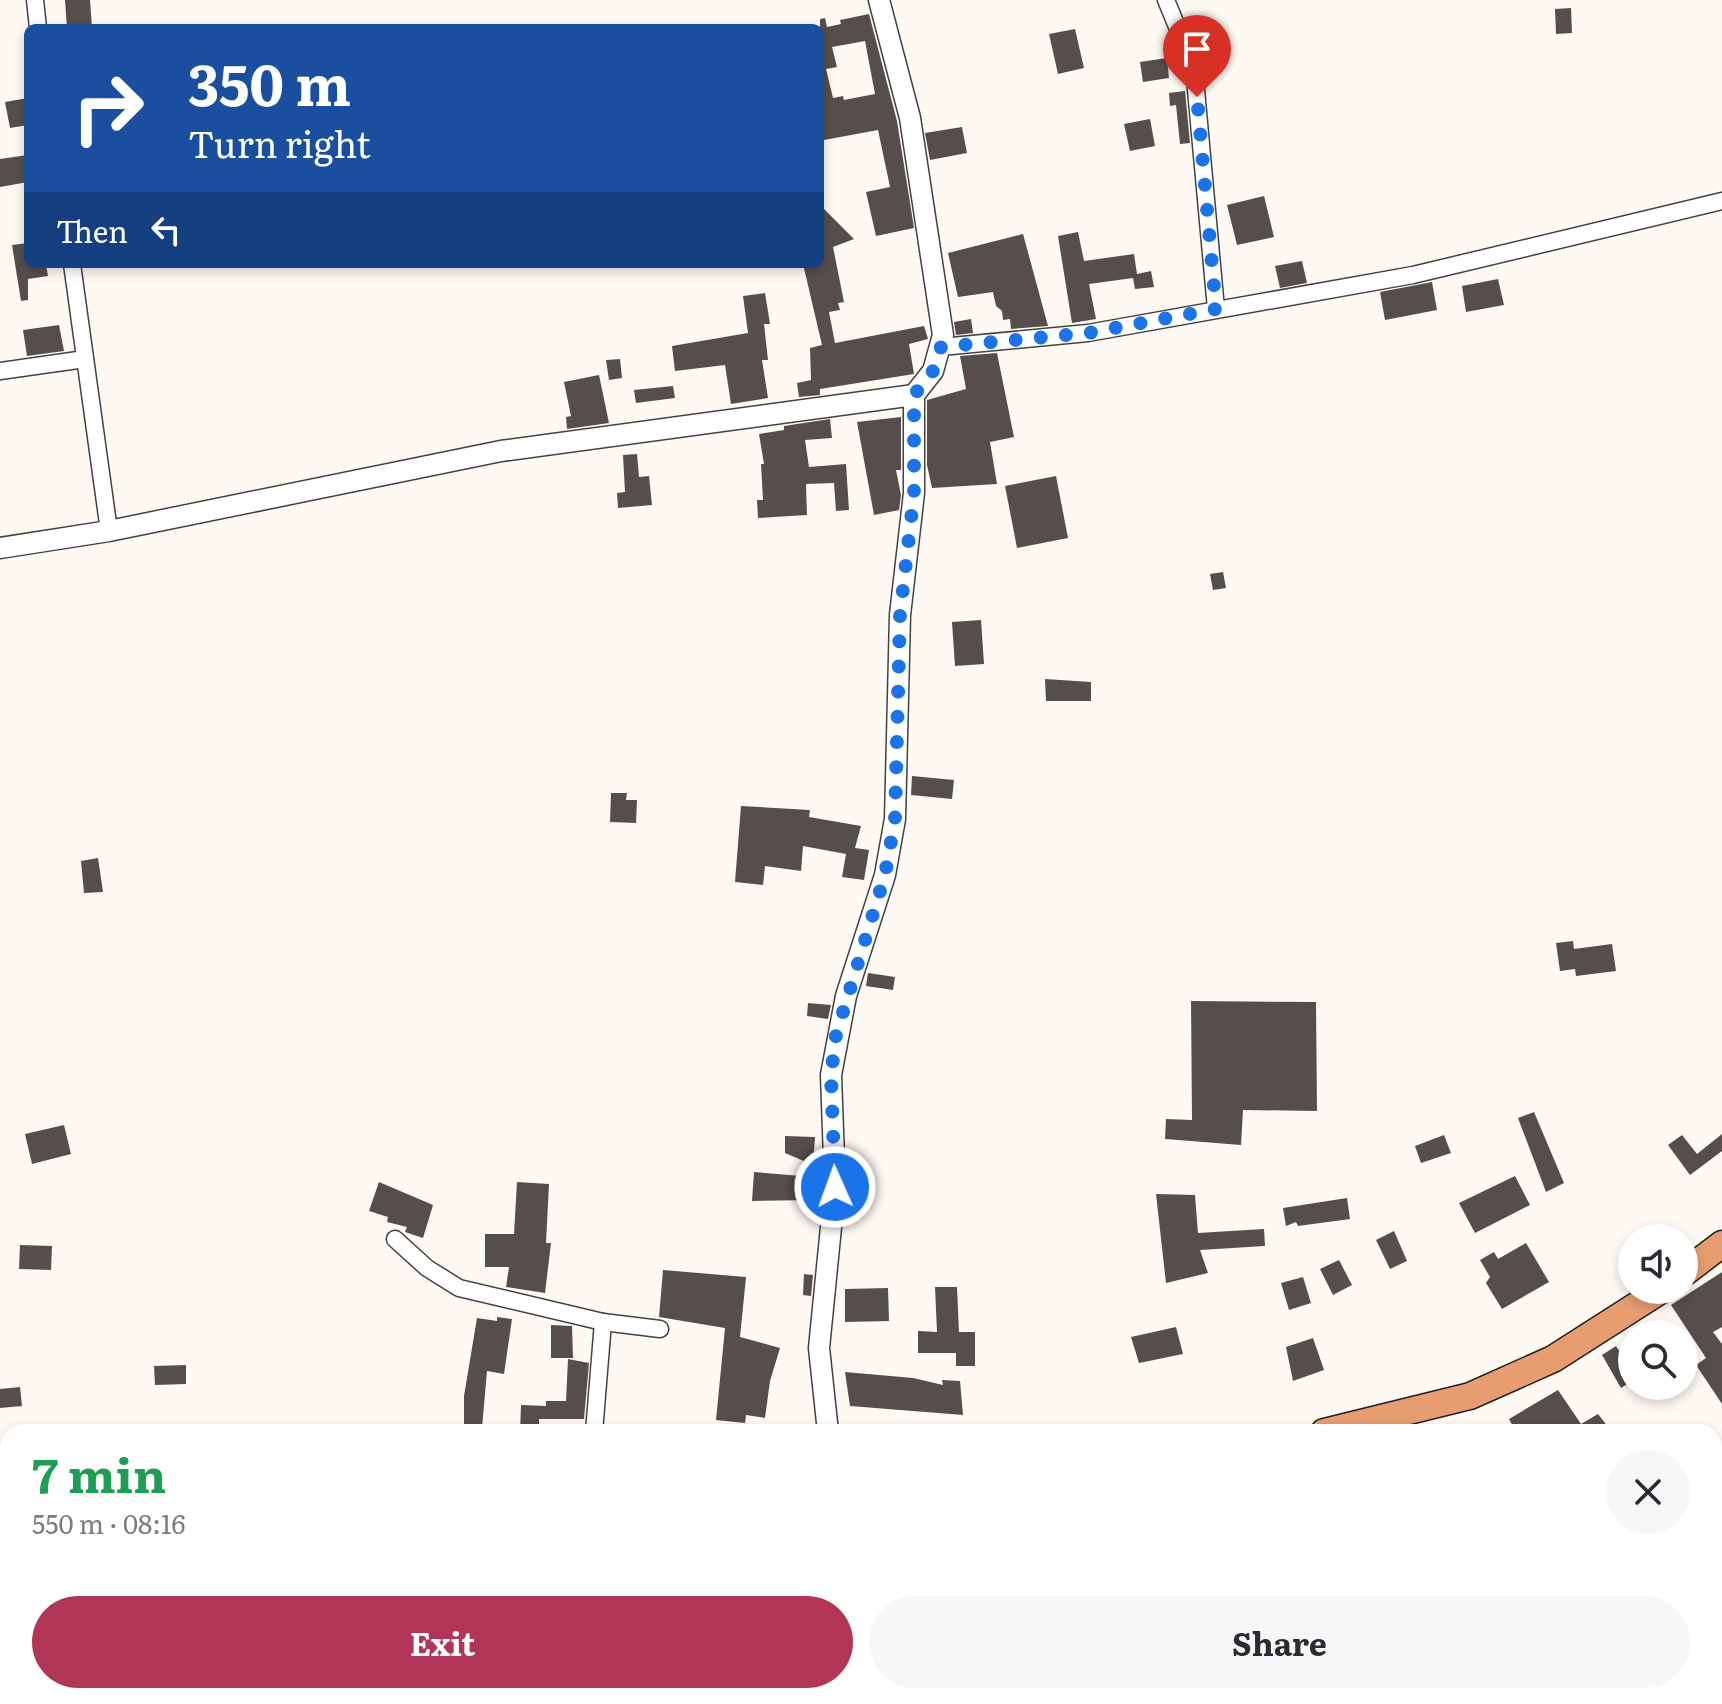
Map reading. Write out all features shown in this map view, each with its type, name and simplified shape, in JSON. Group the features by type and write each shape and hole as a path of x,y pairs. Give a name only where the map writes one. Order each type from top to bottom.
{"highway":[{"path":"1698,1262 1722,1244"},
{"path":"1356,1424 1470,1396 1553,1359 1639,1304"}],"street":[{"path":"35,0 38,24"},
{"path":"827,1424 819,1348 835,1187 831,1075 846,996 885,875 895,819 900,615 914,493 914,395 933,371 943,335 910,118 879,0"},
{"path":"1166,0 1194,68 1216,309"},
{"path":"941,347 1088,333 1413,275 1722,201"},
{"path":"73,268 109,531"},
{"path":"0,371 85,359"},
{"path":"0,548 109,531 501,451 914,395"},
{"path":"395,1239 427,1268 459,1288 603,1322 660,1329"},
{"path":"595,1424 603,1322"}],"building":[{"path":"65,0 90,0 92,24 67,24"},
{"path":"1571,8 1572,33 1556,34 1555,9"},
{"path":"869,14 897,121 914,228 876,236 866,192 890,187 878,130 824,140 824,24 820,24 820,19 825,18 827,27 841,24 840,20","holes":["865,41 875,94 844,100 843,96 833,98 826,69 837,67 832,47"]},
{"path":"1075,29 1084,68 1058,74 1049,34"},
{"path":"1167,58 1169,78 1143,82 1140,62"},
{"path":"1185,91 1190,143 1180,144 1176,105 1170,106 1169,93"},
{"path":"24,99 24,126 10,128 5,102"},
{"path":"1150,119 1155,146 1130,151 1124,124"},
{"path":"962,127 967,153 930,160 925,133"},
{"path":"24,156 24,183 0,187 0,159"},
{"path":"1264,196 1274,237 1237,245 1227,205"},
{"path":"824,209 854,239 833,247 844,302 838,303 840,310 829,312 835,343 924,326 928,339 909,344 914,374 820,389 820,395 799,397 797,383 811,380 810,348 822,345 804,268 824,268"},
{"path":"1078,232 1084,261 1134,254 1137,274 1151,271 1154,287 1135,289 1133,278 1089,284 1096,319 1072,323 1058,236"},
{"path":"1023,234 1048,326 1011,329 1010,319 1003,320 993,292 958,297 948,253"},
{"path":"24,244 24,268 47,268 48,276 28,279 28,300 21,301 12,245"},
{"path":"1302,261 1307,283 1280,288 1275,266"},
{"path":"1498,279 1504,305 1466,312 1462,286"},
{"path":"1432,282 1437,310 1385,320 1380,292"},
{"path":"765,293 770,324 764,324 768,360 762,360 768,398 731,404 725,365 675,371 672,346 748,333 743,296"},
{"path":"971,319 973,333 956,335 954,322"},
{"path":"59,325 64,351 27,356 23,330"},
{"path":"997,353 1014,437 990,442 997,484 932,488 927,465 927,400 966,389 960,356"},
{"path":"620,359 622,378 609,380 606,360"},
{"path":"599,375 609,423 567,429 566,417 571,416 564,382"},
{"path":"673,386 675,398 636,403 634,390"},
{"path":"901,417 901,470 896,470 901,495 899,510 874,515 857,422"},
{"path":"830,419 832,438 805,440 809,467 846,464 849,510 836,511 834,483 806,484 807,515 758,518 757,500 763,500 761,464 764,464 759,434 784,430 784,426"},
{"path":"637,454 639,477 649,476 652,505 618,508 617,493 625,492 623,455"},
{"path":"1056,476 1068,538 1017,548 1005,486"},
{"path":"1223,572 1226,588 1213,590 1210,574"},
{"path":"981,620 984,664 955,666 952,622"},
{"path":"1045,679 1091,682 1091,701 1046,701"},
{"path":"912,776 954,780 952,799 911,795"},
{"path":"611,793 627,793 626,800 637,800 636,823 610,822"},
{"path":"741,806 810,810 809,817 861,826 855,848 869,850 864,880 842,877 846,854 803,846 801,871 765,866 763,885 735,882"},
{"path":"98,858 103,892 84,893 81,861"},
{"path":"1573,941 1574,949 1612,944 1616,971 1576,976 1575,969 1560,971 1556,943"},
{"path":"868,973 895,977 893,990 866,986"},
{"path":"1191,1001 1316,1002 1317,1111 1243,1110 1241,1145 1165,1139 1166,1119 1192,1120"},
{"path":"808,1003 831,1005 828,1019 807,1016"},
{"path":"1534,1112 1564,1183 1546,1192 1518,1118"},
{"path":"64,1125 71,1154 32,1164 25,1134"},
{"path":"1722,1134 1722,1151 1690,1175 1668,1145 1682,1135 1697,1154"},
{"path":"1444,1135 1451,1153 1421,1163 1415,1146"},
{"path":"785,1136 815,1137 813,1165 785,1153"},
{"path":"754,1172 813,1177 814,1200 752,1201"},
{"path":"1515,1176 1530,1205 1475,1233 1459,1203"},
{"path":"379,1182 433,1205 423,1238 405,1232 407,1227 387,1222 388,1217 369,1211"},
{"path":"517,1182 549,1184 546,1243 551,1243 545,1293 506,1287 509,1267 485,1267 485,1234 514,1234"},
{"path":"1156,1194 1195,1195 1198,1233 1264,1229 1265,1246 1200,1250 1208,1273 1166,1283"},
{"path":"1347,1198 1350,1219 1298,1226 1296,1222 1286,1226 1283,1208"},
{"path":"1394,1231 1407,1261 1390,1269 1376,1240"},
{"path":"1526,1243 1549,1282 1502,1309 1486,1283 1490,1277 1480,1260 1494,1252 1498,1259"},
{"path":"20,1245 52,1246 51,1270 19,1269"},
{"path":"1339,1260 1352,1285 1333,1295 1320,1269"},
{"path":"663,1270 746,1277 740,1337 780,1348 770,1381 765,1418 746,1415 745,1423 716,1420 725,1328 659,1317"},
{"path":"1722,1272 1722,1327 1713,1332 1722,1344 1722,1404 1698,1368 1698,1364 1706,1358 1698,1346 1698,1320 1681,1320 1671,1305 1698,1304 1698,1288"},
{"path":"804,1274 813,1275 811,1296 803,1295"},
{"path":"1303,1277 1311,1303 1289,1310 1281,1283"},
{"path":"935,1287 957,1287 959,1332 975,1332 975,1366 956,1366 956,1353 918,1353 918,1331 937,1332"},
{"path":"888,1288 889,1321 845,1322 845,1289"},
{"path":"497,1317 512,1319 504,1374 487,1371 482,1424 464,1424 464,1396 477,1318 497,1321"},
{"path":"551,1325 572,1326 573,1358 551,1358"},
{"path":"1176,1327 1183,1354 1139,1363 1131,1337"},
{"path":"1313,1338 1324,1370 1293,1381 1286,1347"},
{"path":"1616,1346 1618,1349 1618,1383 1602,1355"},
{"path":"568,1359 589,1363 584,1419 539,1419 539,1424 520,1424 521,1405 546,1406 546,1401 566,1401"},
{"path":"186,1365 186,1384 155,1385 154,1366"},
{"path":"845,1372 913,1378 943,1385 942,1380 960,1381 963,1415 850,1406"},
{"path":"20,1387 22,1406 0,1408 0,1389"},
{"path":"1558,1390 1581,1424 1512,1424 1509,1419"},
{"path":"1598,1414 1606,1424 1581,1424"}],"route":[{"path":"835,1187 831,1075 836,1035 885,875 895,819 900,615 914,493 914,395 933,371 941,347 1088,333 1216,309 1197,97"}]}
